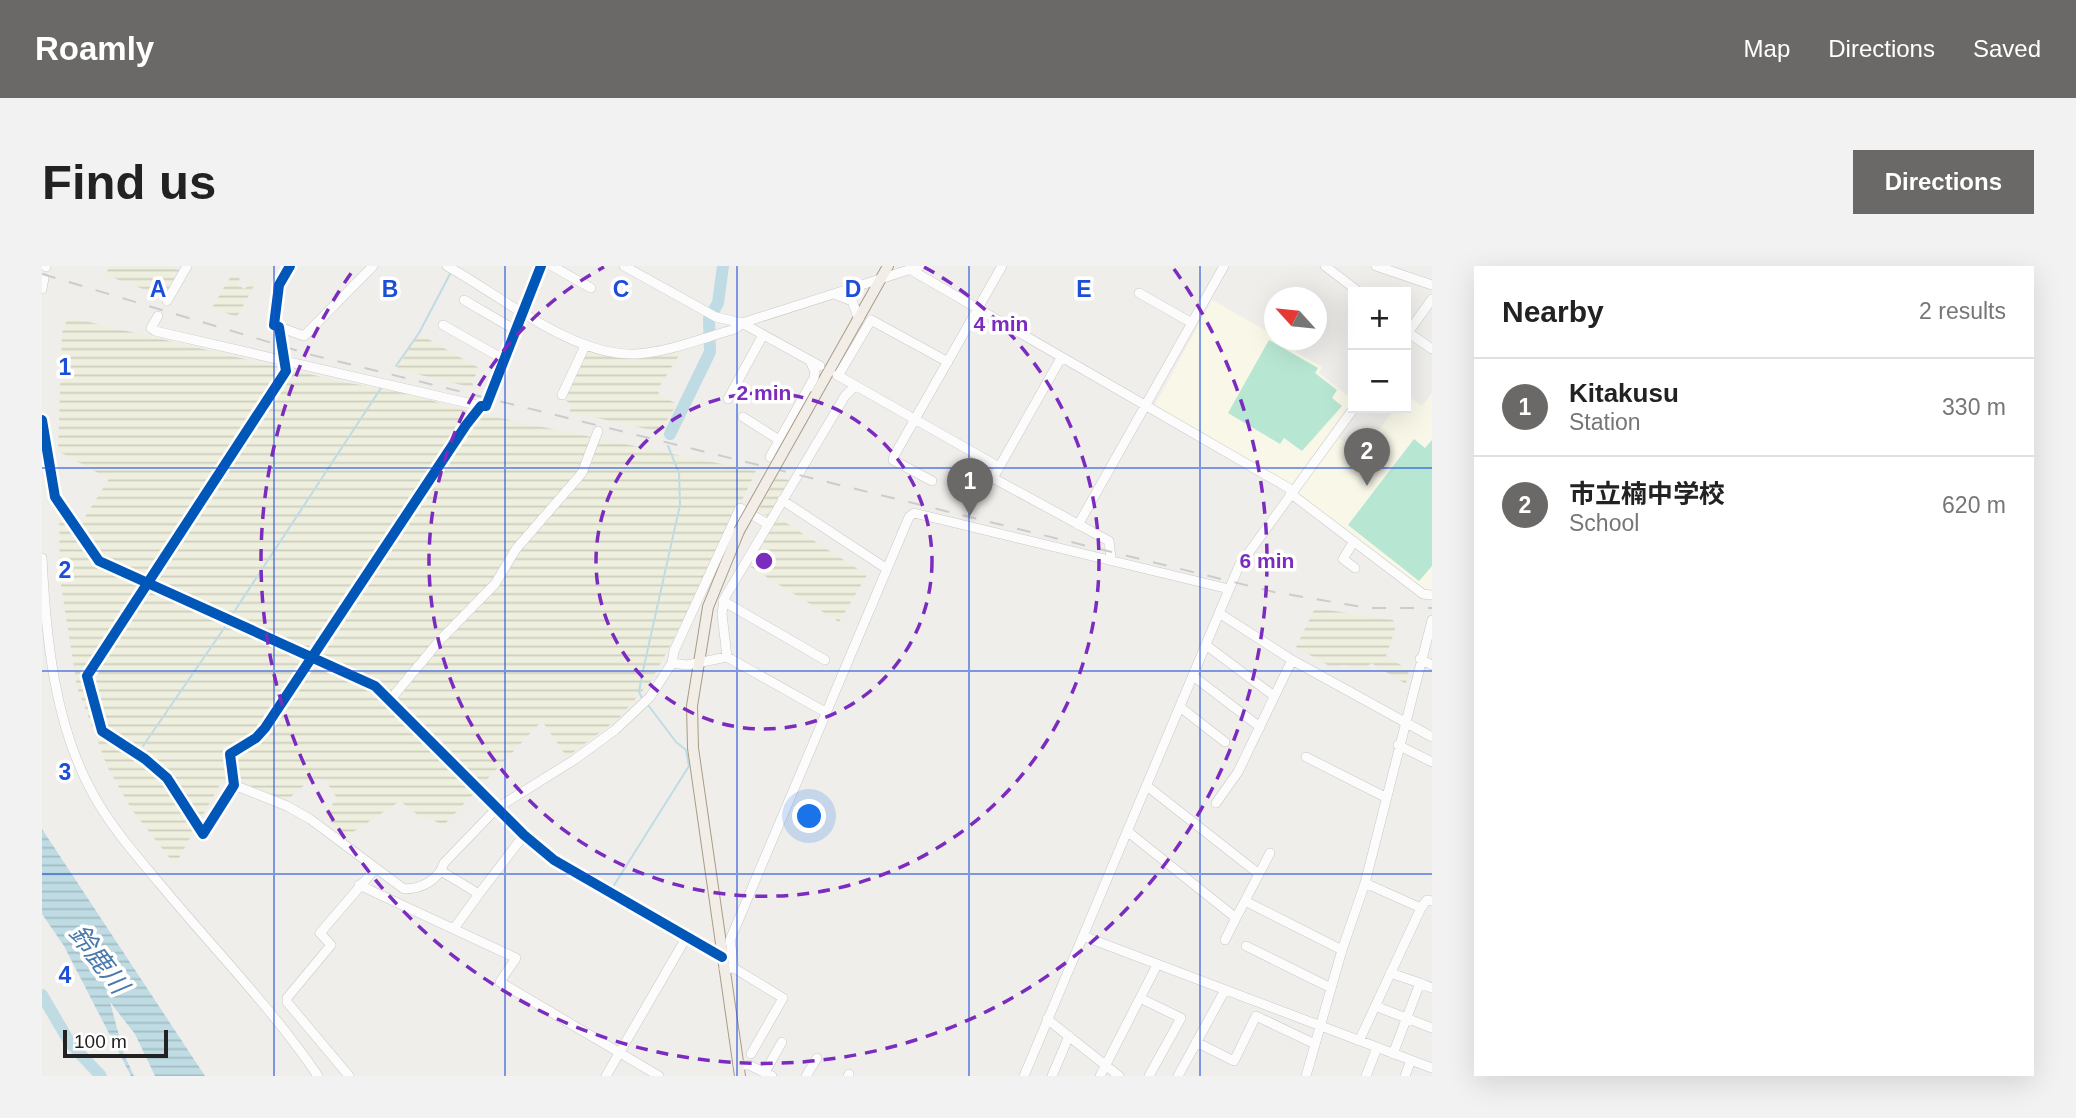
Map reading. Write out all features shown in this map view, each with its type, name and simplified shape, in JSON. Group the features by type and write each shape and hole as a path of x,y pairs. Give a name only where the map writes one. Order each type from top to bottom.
{"main road":[{"path":"738,1072 729,969 722,957 694,748 692,706 708,607 739,531 888,266"}],"street":[{"path":"167,301 187,266"},
{"path":"290,266 278,289 274,326 279,332 304,336 373,266"},
{"path":"158,316 150,328 155,331 282,355 384,383 486,406 541,266"},
{"path":"552,266 591,288"},
{"path":"624,266 712,315 742,323 820,366"},
{"path":"450,267 524,313 585,346 634,354 709,337 735,329 742,323 921,266"},
{"path":"932,481 893,460 1002,266"},
{"path":"1078,525 1224,266"},
{"path":"1325,266 1352,287"},
{"path":"1376,266 1432,285"},
{"path":"911,270 1061,358 1146,404 1291,492 1423,594 1432,595"},
{"path":"1139,293 1192,323"},
{"path":"836,295 852,301 859,319"},
{"path":"1411,326 1432,299"},
{"path":"464,300 517,331"},
{"path":"948,362 871,320 837,376 999,467"},
{"path":"443,326 505,360"},
{"path":"728,399 763,335"},
{"path":"1411,336 1432,349"},
{"path":"562,395 585,346"},
{"path":"282,355 286,371 87,676 102,731 145,759 167,778 203,834 234,785 230,754 256,738 265,728 481,406"},
{"path":"1061,358 993,478 1110,541 1111,558"},
{"path":"770,457 814,378 815,372 810,360"},
{"path":"727,657 723,601 845,396 855,386"},
{"path":"1024,1076 1244,556 1350,413"},
{"path":"743,417 779,440"},
{"path":"42,420 50,479 60,505 99,561 375,686 524,835 554,860 722,957"},
{"path":"390,701 440,639 495,584 516,550 582,473 598,430"},
{"path":"782,500 887,569"},
{"path":"234,785 287,806 310,819 404,889 419,889 441,871 444,863 497,808 586,752 644,702 671,663 674,651 740,508 768,524"},
{"path":"751,1054 783,998 729,969 730,940 887,569 914,513 1032,543 1111,558 1228,589"},
{"path":"1354,541 1343,559 1355,568"},
{"path":"42,558 55,681 71,743 93,795 139,859 318,1076"},
{"path":"723,601 825,660"},
{"path":"1219,613 1292,660 1432,737"},
{"path":"1306,1076 1342,950 1365,883 1432,620"},
{"path":"1206,645 1274,696"},
{"path":"671,663 698,663 727,657 827,713"},
{"path":"1420,659 1432,665"},
{"path":"1216,803 1238,772 1292,660"},
{"path":"1193,676 1260,727"},
{"path":"1180,707 1225,742"},
{"path":"1401,747 1432,762"},
{"path":"1306,757 1385,797"},
{"path":"1147,786 1259,874"},
{"path":"1127,831 1236,918"},
{"path":"455,928 524,835"},
{"path":"1225,940 1269,853"},
{"path":"349,1076 287,998 331,945 320,933 375,869"},
{"path":"441,871 479,894"},
{"path":"1365,883 1421,908"},
{"path":"359,885 516,958 500,982 659,1076"},
{"path":"398,902 404,889"},
{"path":"1359,1041 1421,908 1427,900 1432,901"},
{"path":"1245,901 1342,950"},
{"path":"1083,936 1432,1068"},
{"path":"606,1076 686,938"},
{"path":"1246,946 1331,988"},
{"path":"1100,1076 1157,965"},
{"path":"1390,973 1432,988"},
{"path":"1393,1054 1420,983"},
{"path":"1180,1075 1225,990"},
{"path":"1140,998 1181,1018 1149,1076"},
{"path":"1375,1006 1432,1028"},
{"path":"1196,1042 1234,1061 1256,1016 1315,1044"},
{"path":"1047,1019 1119,1076"},
{"path":"1052,1076 1069,1036"},
{"path":"738,1072 749,1065 768,1074 782,1042"},
{"path":"1366,1076 1377,1048"},
{"path":"806,1076 817,1058"},
{"path":"1405,1076 1411,1060"}],"shaded area":[{"path":"1212,300 1264,330 1264,350 1297,350 1296,352 1322,367 1319,373 1348,396 1348,407 1292,484 1286,484 1236,452 1154,407"},
{"path":"1432,393 1432,593 1422,590 1296,495 1337,437 1353,448 1365,433 1373,438 1391,413 1411,413 1411,398 1422,406"}],"green space":[{"path":"109,266 169,266 179,270 164,297 106,275"},
{"path":"232,274 240,278 237,285 245,289 250,282 255,284 237,317 212,308"},
{"path":"68,317 343,382 403,392 471,412 756,471 691,607 651,681 618,719 567,757 542,721 443,826 430,818 424,820 400,801 344,838 325,815 337,798 325,780 311,779 286,801 242,782 222,781 175,865 132,810 107,766 77,687 60,579 59,510 74,534 109,479 58,451 62,333"},
{"path":"419,334 479,368 472,382 474,388 396,369"},
{"path":"685,346 657,390 660,395 677,404 660,432 570,412 571,404 565,400 588,349 610,355"},
{"path":"1264,349 1286,350 1318,368 1315,373 1337,390 1332,398 1342,406 1302,451 1284,438 1280,444 1228,413"},
{"path":"1414,439 1425,448 1432,440 1432,566 1419,581 1348,525"},
{"path":"776,477 789,480 768,516 758,511"},
{"path":"777,517 867,575 839,622 749,566"},
{"path":"1315,608 1393,620 1395,630 1386,656 1409,670 1406,684 1371,663 1365,670 1344,665 1331,667 1296,647"}],"water":[{"name":"鈴鹿川","path":"42,829 205,1076 155,1076 135,1034 110,1002 124,1054 134,1076 131,1076 64,946 42,914"}],"waterway":[{"path":"670,434 710,352 709,319 718,303 723,266"},
{"path":"396,366 419,333 450,274"},
{"path":"232,615 381,388"},
{"path":"642,698 639,692 642,675 680,505 679,473 668,446"},
{"path":"143,746 227,624"},
{"path":"611,890 689,766 686,750 676,742 648,705"},
{"path":"42,995 70,1043 101,1076"}],"railway":[{"path":"42,274 312,355 1274,592 1368,608 1432,608"}],"cycle path":[{"path":"290,266 279,285 274,325 279,327 286,371 87,676 102,731 145,759 167,778 203,834 234,785 230,754 256,738 265,728 466,425 481,406 486,406 541,266"},
{"path":"42,420 55,497 99,561 375,686 524,835 554,860 722,957"}],"place":[{"name":"市立楠中学校","path":"1367,486"},
{"name":"Kitakusu","path":"970,516"}]}
